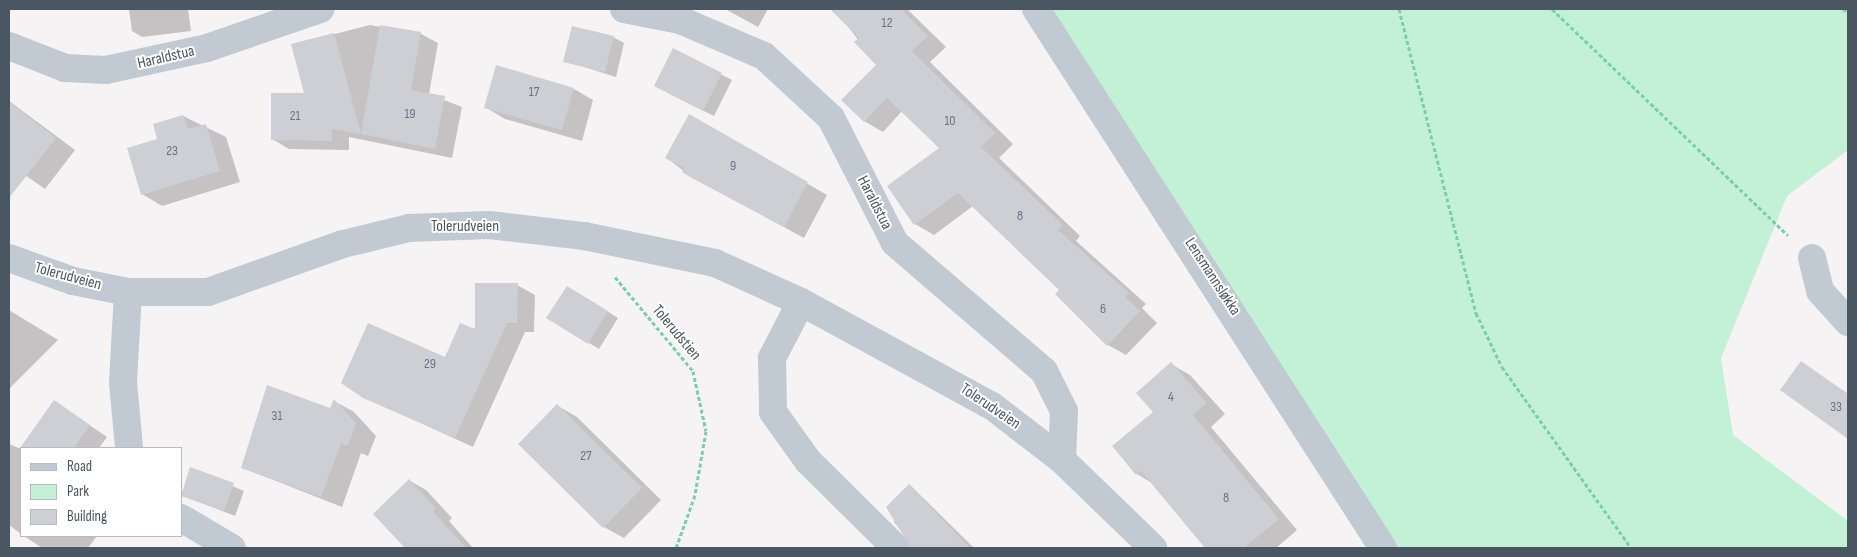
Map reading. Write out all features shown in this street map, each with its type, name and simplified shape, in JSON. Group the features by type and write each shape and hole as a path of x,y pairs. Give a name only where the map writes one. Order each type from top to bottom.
{"street":[{"name":"Haraldstua","path":"9,46 65,68 106,70 207,48 320,9"},
{"name":"Haraldstua","path":"624,9 680,20 764,56 831,118 894,243 1044,371 1064,411 1062,460"},
{"name":"Lensmannsløkka","path":"1036,9 1383,548"},
{"name":"Tolerudveien","path":"9,258 73,281 128,292 208,292 343,244 409,228 488,225 584,236 715,263 801,302 992,406 1062,460 1153,548"},
{"path":"1812,258 1820,291 1848,322"},
{"path":"128,292 123,382 129,447"},
{"path":"801,302 772,358 774,412 808,461 896,548"},
{"path":"182,519 232,548"}],"path":[{"path":"1399,9 1476,313 1502,367 1631,548"},
{"path":"1552,9 1812,258"},
{"path":"1843,9 1848,12"},
{"name":"Tolerudstien","path":"584,236 693,371 706,431 695,495 676,548"}],"green space":[{"path":"1035,9 1848,9 1848,150 1787,196 1721,358 1733,435 1848,521 1848,548 1379,548"}],"building":[{"path":"830,9 901,9 928,36 912,51 995,133 981,147 1063,225 1058,230 1129,293 1125,297 1140,311 1107,346 1055,294 1059,290 958,193 914,225 887,186 939,148 887,98 864,122 841,100 876,65 854,42 859,38"},
{"path":"380,25 421,32 411,90 445,96 435,149 361,134"},
{"path":"572,26 614,36 605,72 563,62"},
{"path":"334,33 361,134 332,129 332,141 271,140 271,93 304,93 291,44"},
{"path":"673,48 722,73 703,111 654,86"},
{"path":"496,65 574,88 562,130 484,108"},
{"path":"9,102 56,138 9,198"},
{"path":"689,114 808,182 784,227 690,177 682,172 684,168 665,158"},
{"path":"183,115 188,129 206,124 220,171 141,195 127,148 157,139 153,124"},
{"path":"475,283 518,283 517,323 507,323 455,438 363,398 341,383 368,323 445,357 460,323 475,329"},
{"path":"567,286 608,311 588,344 546,318"},
{"path":"1801,361 1848,394 1848,439 1780,390"},
{"path":"1171,362 1207,403 1193,415 1279,519 1244,548 1205,548 1141,471 1136,475 1112,446 1153,412 1136,393"},
{"path":"267,385 330,408 334,399 356,423 348,446 341,443 321,497 241,468"},
{"path":"54,400 90,425 75,447 21,447"},
{"path":"557,404 642,488 603,528 518,444"},
{"path":"190,467 234,483 224,511 182,496"},
{"path":"409,479 436,508 433,511 466,548 405,548 373,514"},
{"path":"909,484 970,548 911,548 886,507"}]}
